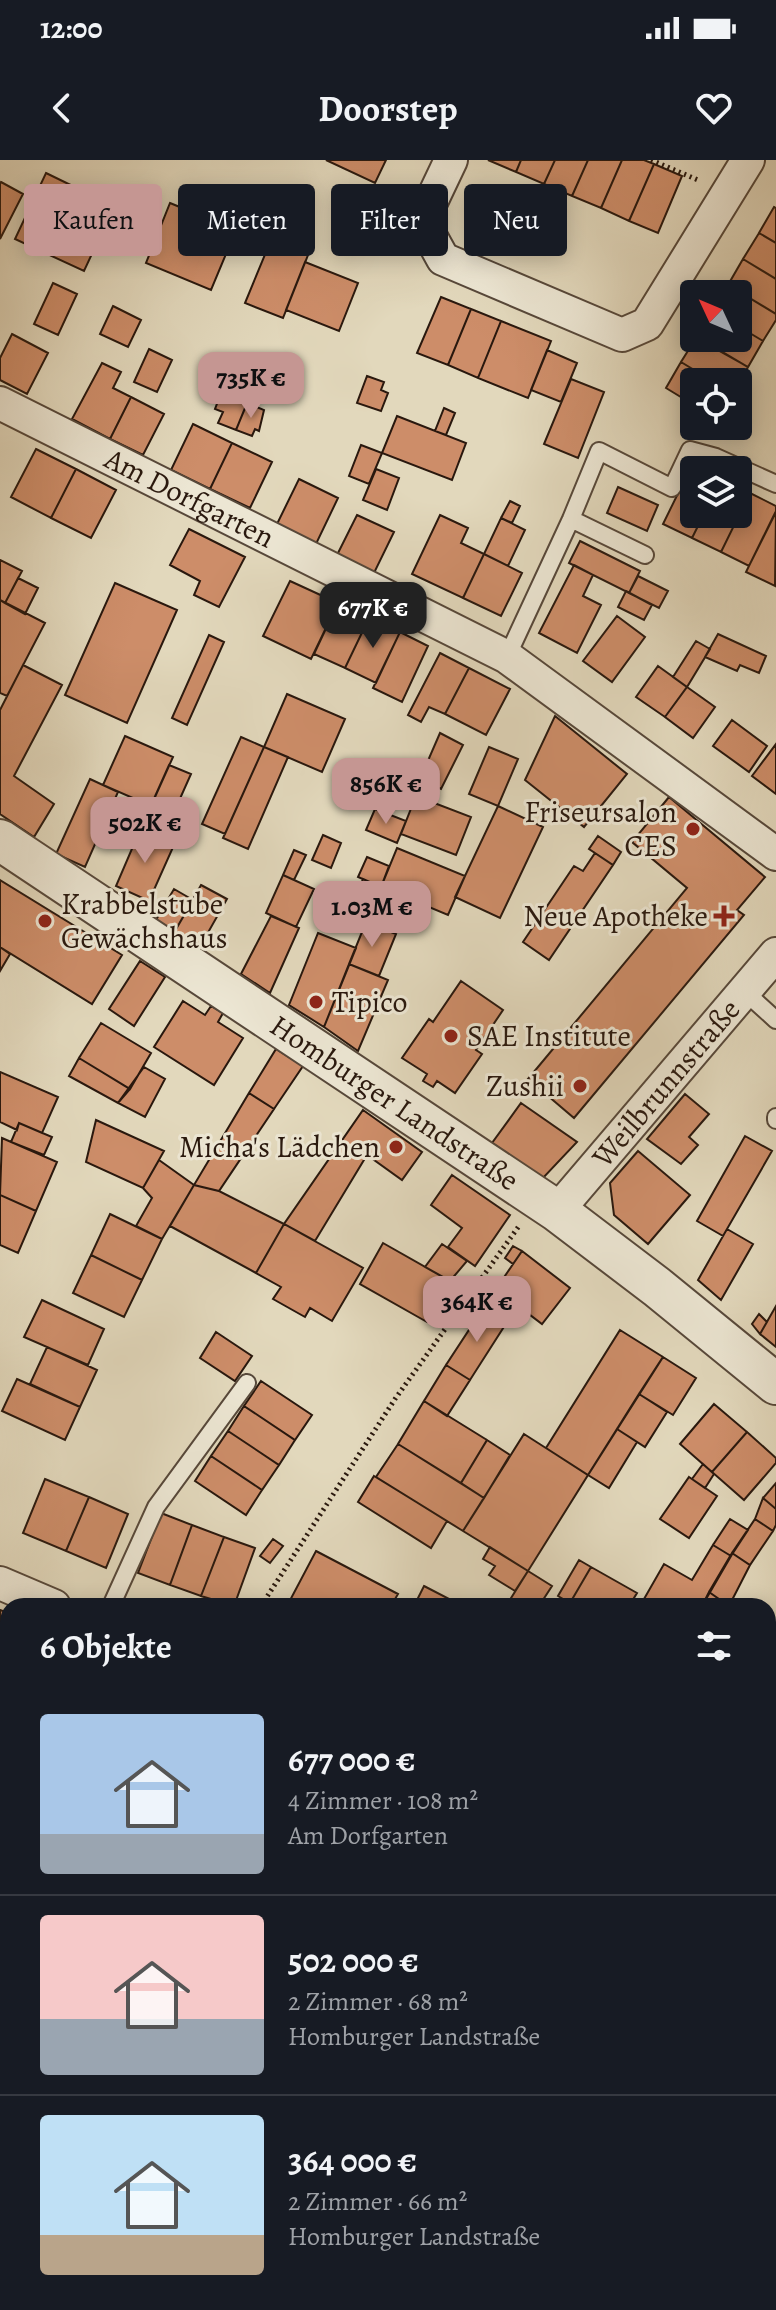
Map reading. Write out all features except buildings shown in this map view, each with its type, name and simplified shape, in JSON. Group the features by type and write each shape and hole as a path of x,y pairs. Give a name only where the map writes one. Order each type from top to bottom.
{"street":[{"path":"451,160 422,221 443,259 622,335 647,324 748,160"},
{"name":"Am Dorfgarten","path":"0,403 507,657 776,854"},
{"name":"Homburger Landstraße","path":"0,840 548,1206 657,1287 776,1384"},
{"name":"Weilbrunnstraße","path":"548,1206 776,954"},
{"path":"0,1583 35,1598"}],"lane":[{"path":"507,657 599,451 672,488 690,450 716,457 776,484"},
{"path":"571,519 645,555"},
{"path":"744,991 776,1020"},
{"path":"115,1598 156,1507 247,1383"}],"path":[{"path":"651,160 728,193"},
{"path":"266,1598 395,1399 548,1206"}],"place":[{"name":"Friseursalon CES","path":"693,829"},
{"name":"Neue Apotheke","path":"724,916"},
{"name":"Krabbelstube Gewächshaus","path":"45,921"},
{"name":"Tipico","path":"316,1002"},
{"name":"SAE Institute","path":"451,1036"},
{"name":"Zushii","path":"580,1086"},
{"name":"Micha's Lädchen","path":"396,1147"}]}
